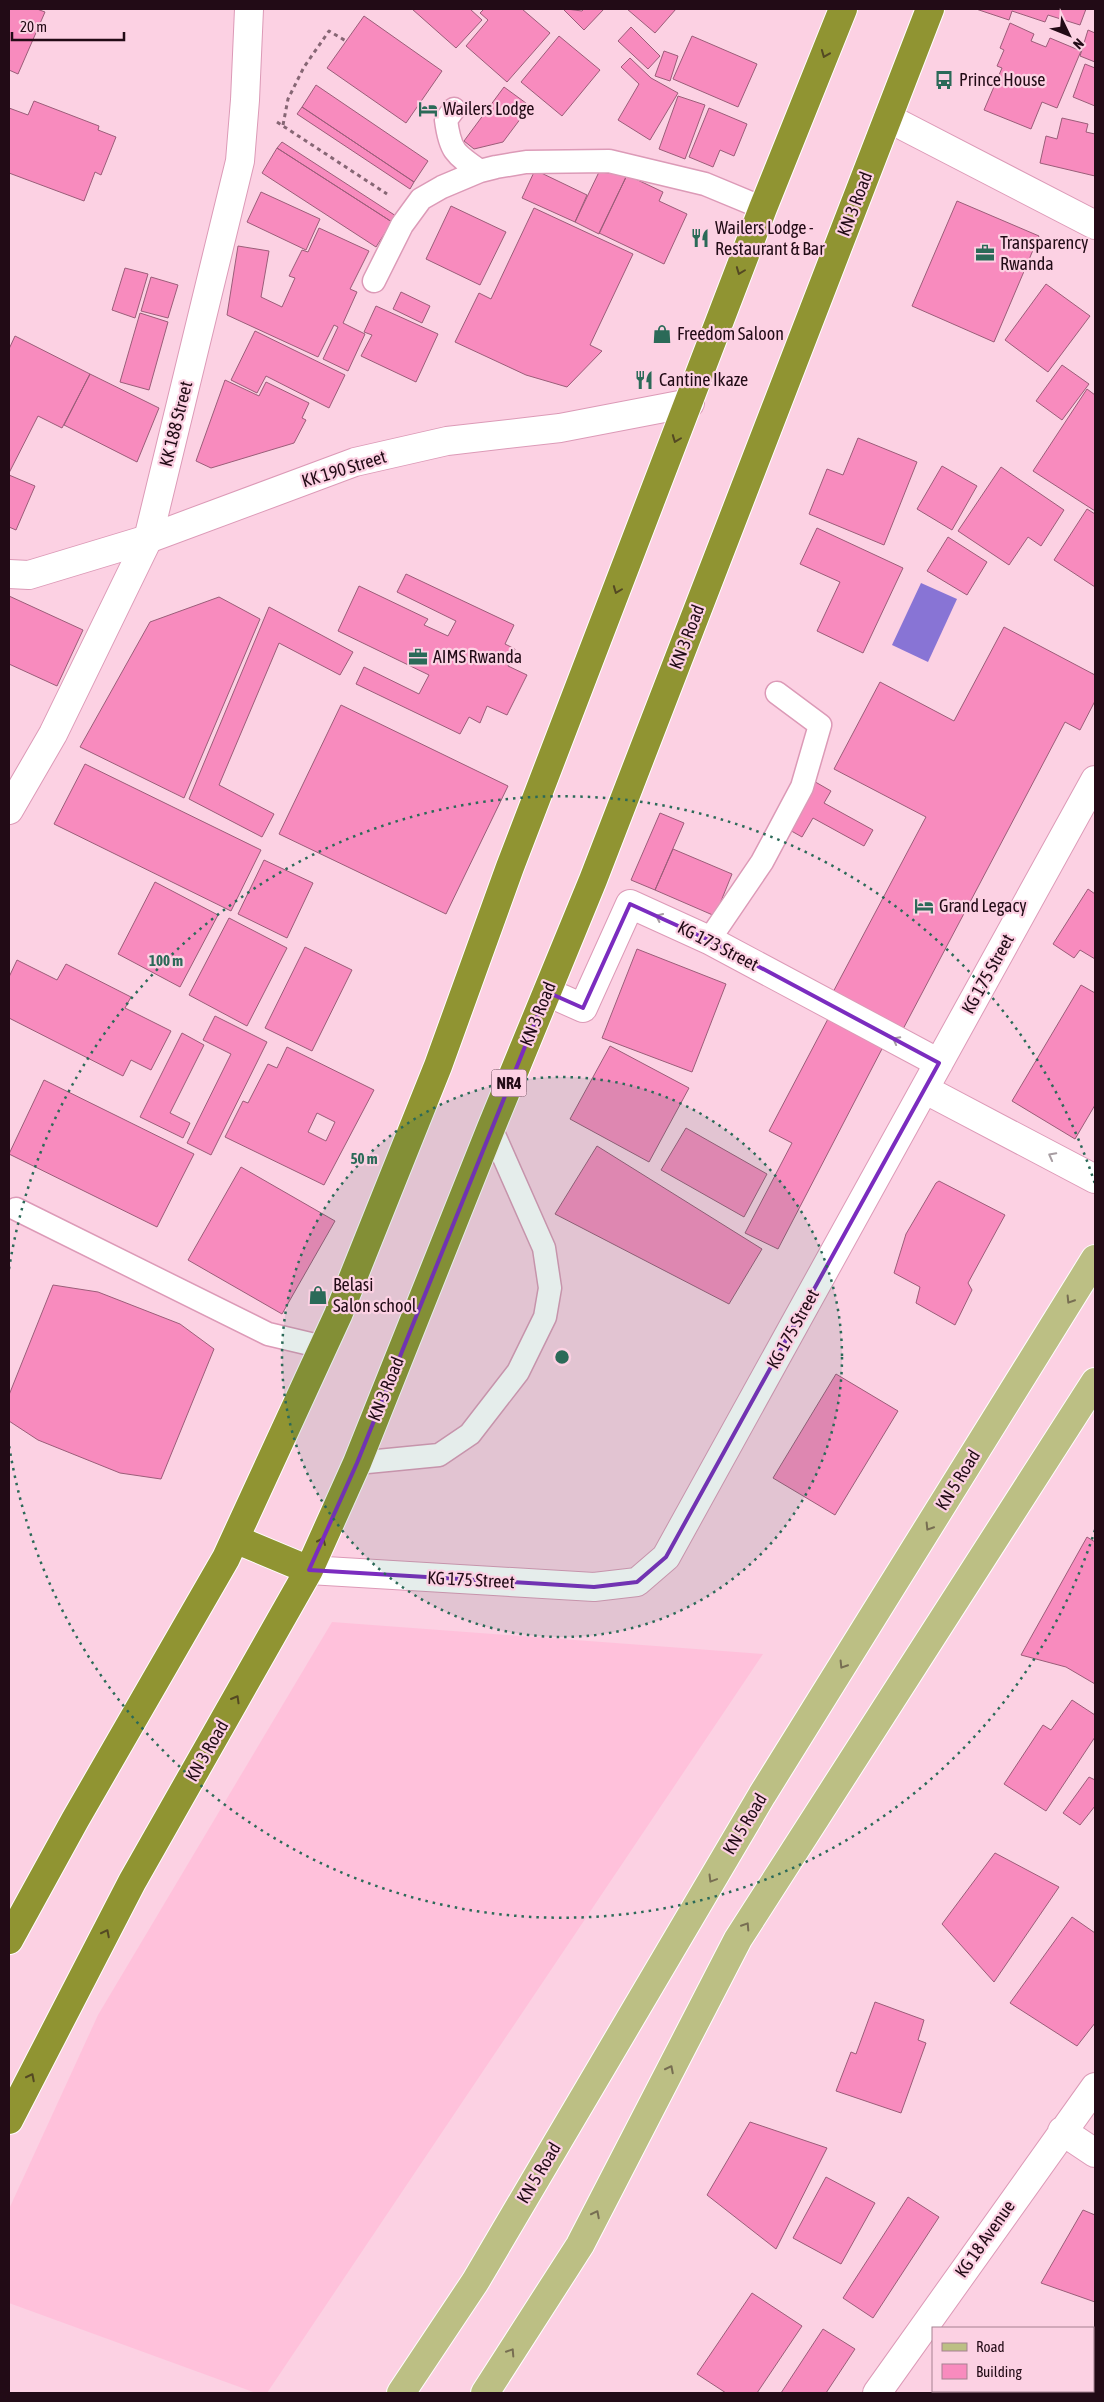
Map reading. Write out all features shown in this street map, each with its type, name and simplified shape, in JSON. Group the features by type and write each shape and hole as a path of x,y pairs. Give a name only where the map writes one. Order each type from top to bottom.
{"highway":[{"name":"KN 3 Road","path":"9,2120 132,1882 310,1570 357,1463 593,880 930,9"},
{"path":"9,1940 236,1539 338,1315 438,1066 510,867 841,10"},
{"path":"236,1539 310,1570"}],"main road":[{"name":"KN 5 Road","path":"401,2393 475,2282 762,1794 1095,1258"},
{"path":"485,2393 580,2245 738,1939 1095,1382"}],"street":[{"name":"KK 188 Street","path":"9,810 53,734 148,539 240,161 249,9"},
{"path":"888,118 1095,226"},
{"name":"KK 190 Street","path":"9,574 28,575 148,539 355,462 447,442 560,428 690,403"},
{"name":"KG 175 Street","path":"310,1570 594,1587 636,1582 666,1557 926,1090 939,1063 1095,780"},
{"name":"KG 173 Street","path":"547,992 583,1008 630,904 709,940 939,1063"},
{"path":"926,1090 1095,1179"},
{"name":"KG 18 Avenue","path":"877,2393 1062,2130 1095,2087"},
{"path":"1062,2130 1095,2153"}],"lane":[{"path":"454,109 446,120 449,142 458,156 480,171"},
{"path":"374,281 402,225 421,199 442,187 480,171 526,162 609,161 705,184 763,208"},
{"path":"709,940 762,862 802,787 820,725 778,693"},
{"path":"357,1463 439,1455 470,1434 518,1372 544,1317 550,1288 544,1248 491,1128"},
{"path":"16,1209 268,1334 323,1347"}],"path":[{"path":"283,125 288,99 304,67 329,31 346,41"},
{"path":"245,100 390,196"}],"highlighted area":[{"path":"630,904 709,940 939,1063 666,1557 637,1582 594,1587 309,1570 357,1463 547,992 583,1008"}],"shaded area":[{"path":"921,583 957,599 928,662 892,645"},
{"path":"332,1622 763,1654 267,2393 256,2393 9,2303 9,2209 98,2015"}],"building":[{"path":"9,9 37,9 45,12 18,74 9,70"},
{"path":"412,9 470,9 482,20 456,48"},
{"path":"484,9 522,9 550,33 507,82 466,46 488,20 480,13"},
{"path":"584,9 604,9 584,30 564,10 582,11"},
{"path":"627,9 676,9 655,33"},
{"path":"976,9 1086,9 1080,25 1048,15 1045,22 1012,11 1009,20"},
{"path":"364,16 442,71 406,123 327,68"},
{"path":"1010,23 1034,34 1031,41 1046,47 1050,38 1081,51 1057,108 1042,102 1031,129 984,110 1002,68 997,66 1004,50 1000,48"},
{"path":"631,27 660,56 648,69 618,41"},
{"path":"1088,30 1095,33 1095,62 1080,56"},
{"path":"559,36 600,70 562,116 521,82"},
{"path":"692,36 757,64 738,107 673,79"},
{"path":"664,51 678,56 670,81 655,76"},
{"path":"630,58 651,78 678,93 650,140 618,120 639,84 621,67"},
{"path":"1085,64 1095,68 1095,106 1073,97"},
{"path":"316,85 428,161 414,182 302,107"},
{"path":"504,87 530,106 503,142 474,149 464,141"},
{"path":"678,96 705,105 685,159 659,149"},
{"path":"34,101 99,126 98,130 116,137 101,175 95,172 84,201 9,173 9,108 28,115"},
{"path":"302,107 414,182 410,189 297,114"},
{"path":"709,108 747,124 734,156 720,150 713,167 689,157"},
{"path":"1062,118 1088,124 1086,132 1095,134 1095,176 1040,163 1046,136 1057,139"},
{"path":"282,142 396,216 392,222 277,148"},
{"path":"277,148 392,222 376,247 262,173"},
{"path":"535,170 587,195 575,222 522,198"},
{"path":"599,172 627,175 599,234 575,222"},
{"path":"627,175 663,192 659,201 687,214 664,264 599,233"},
{"path":"261,192 320,219 306,250 247,222"},
{"path":"957,201 1039,236 994,342 912,306"},
{"path":"451,206 506,232 480,285 426,259"},
{"path":"534,208 633,254 590,345 602,351 567,387 526,375 455,342 479,293 491,299"},
{"path":"319,228 369,251 350,289 357,292 343,323 365,334 348,371 323,359 338,327 334,325 318,357 227,315 238,246 269,251 261,297 282,307 295,278 289,276 302,250 308,252"},
{"path":"125,268 148,274 135,318 112,310"},
{"path":"151,277 178,285 168,318 141,311"},
{"path":"1046,284 1090,316 1048,372 1005,340"},
{"path":"401,292 430,306 422,323 393,309"},
{"path":"376,306 438,334 416,382 361,356 372,335 364,332"},
{"path":"140,313 168,322 149,390 120,382"},
{"path":"255,331 345,375 329,408 266,376 257,393 231,380"},
{"path":"15,336 90,374 62,428 38,416 9,473 9,349"},
{"path":"1062,365 1089,384 1062,420 1036,401"},
{"path":"90,374 159,408 137,462 64,425"},
{"path":"225,380 259,396 266,382 309,403 302,418 306,420 294,443 211,468 196,461"},
{"path":"1087,389 1095,395 1095,511 1033,471"},
{"path":"858,438 917,462 884,545 809,514 827,469 843,475"},
{"path":"942,466 977,486 952,530 917,509"},
{"path":"1001,467 1064,510 1041,546 1028,537 1009,565 958,531"},
{"path":"9,475 35,486 16,530 9,527"},
{"path":"1087,509 1095,514 1095,587 1054,560"},
{"path":"817,528 903,568 863,653 817,631 840,582 800,564"},
{"path":"948,537 987,562 967,595 927,571"},
{"path":"406,574 514,625 505,644 515,649 508,666 527,675 507,715 487,706 480,723 469,717 460,734 356,684 364,667 419,694 429,675 338,631 359,586 428,619 424,625 448,636 456,621 397,592"},
{"path":"9,596 83,630 57,686 9,664"},
{"path":"219,597 260,619 184,798 80,747 150,622"},
{"path":"269,607 353,652 340,675 279,643 219,785 274,814 262,837 189,799"},
{"name":"Grand Legacy","path":"1004,627 1095,675 1095,701 1080,730 1065,722 902,1031 832,994 926,817 834,769 880,682 954,721"},
{"path":"341,705 508,786 446,914 279,834"},
{"path":"85,764 261,850 231,911 54,824"},
{"path":"798,772 831,791 824,803 873,830 864,846 813,818 802,837 772,820"},
{"path":"660,813 684,823 655,890 631,880"},
{"path":"673,849 732,874 715,916 655,890"},
{"path":"264,860 313,883 287,938 238,914"},
{"path":"155,882 218,915 180,987 118,954"},
{"path":"1088,889 1095,894 1095,959 1080,950 1074,958 1053,944"},
{"path":"229,918 287,948 247,1026 189,995"},
{"path":"305,947 352,970 312,1051 265,1028"},
{"path":"637,949 726,984 692,1072 602,1038"},
{"path":"17,960 57,980 66,964 131,997 125,1008 171,1031 151,1070 131,1060 123,1076 9,1018 9,977"},
{"path":"1081,985 1095,993 1095,1105 1075,1139 1012,1101"},
{"path":"215,1016 267,1042 211,1155 187,1143 231,1054 203,1040"},
{"path":"829,1017 884,1045 778,1249 745,1233 792,1143 769,1131"},
{"path":"182,1033 204,1045 170,1113 190,1123 183,1138 140,1117"},
{"path":"610,1046 689,1088 649,1162 570,1119"},
{"path":"287,1047 374,1090 324,1185 225,1137 243,1101 248,1103 268,1064 277,1068","holes":["317,1113 335,1122 326,1141 308,1132"]},
{"path":"44,1080 194,1154 157,1227 9,1154"},
{"path":"686,1128 767,1174 744,1217 661,1170"},
{"path":"597,1146 762,1249 729,1304 555,1214"},
{"path":"241,1167 335,1221 282,1314 188,1260"},
{"path":"939,1181 1005,1215 968,1283 972,1290 955,1325 916,1303 920,1287 894,1273 906,1234"},
{"path":"53,1285 98,1292 180,1324 214,1349 161,1479 120,1473 38,1440 9,1421 9,1395"},
{"path":"836,1374 898,1411 835,1515 773,1478"},
{"path":"1087,1537 1095,1542 1095,1684 1066,1667 1021,1655"},
{"path":"1072,1700 1095,1715 1095,1737 1046,1811 1004,1784 1043,1725 1051,1730"},
{"path":"1089,1777 1095,1780 1095,1806 1080,1825 1063,1813"},
{"path":"995,1853 1059,1887 994,1982 942,1924"},
{"path":"1072,1917 1095,1933 1095,2023 1077,2046 1010,2003"},
{"path":"875,2002 924,2020 918,2040 926,2043 901,2113 836,2091 851,2052 856,2054"},
{"path":"750,2122 827,2148 776,2249 707,2195"},
{"path":"826,2177 875,2203 841,2264 793,2238"},
{"path":"908,2197 939,2217 873,2318 843,2298"},
{"path":"1083,2210 1095,2215 1095,2302 1041,2283"},
{"path":"752,2293 802,2326 757,2393 726,2393 697,2374"},
{"path":"823,2329 855,2349 826,2393 781,2393"}],"place":[{"name":"Prince House","path":"944,80"},
{"name":"Wailers Lodge","path":"428,109"},
{"name":"Wailers Lodge - Restaurant & Bar","path":"700,238"},
{"name":"Transparency Rwanda","path":"985,253"},
{"name":"Freedom Saloon","path":"662,334"},
{"name":"Cantine Ikaze","path":"644,380"},
{"name":"AIMS Rwanda","path":"418,657"},
{"name":"Grand Legacy","path":"924,906"},
{"name":"Belasi Salon school","path":"318,1295"}]}
